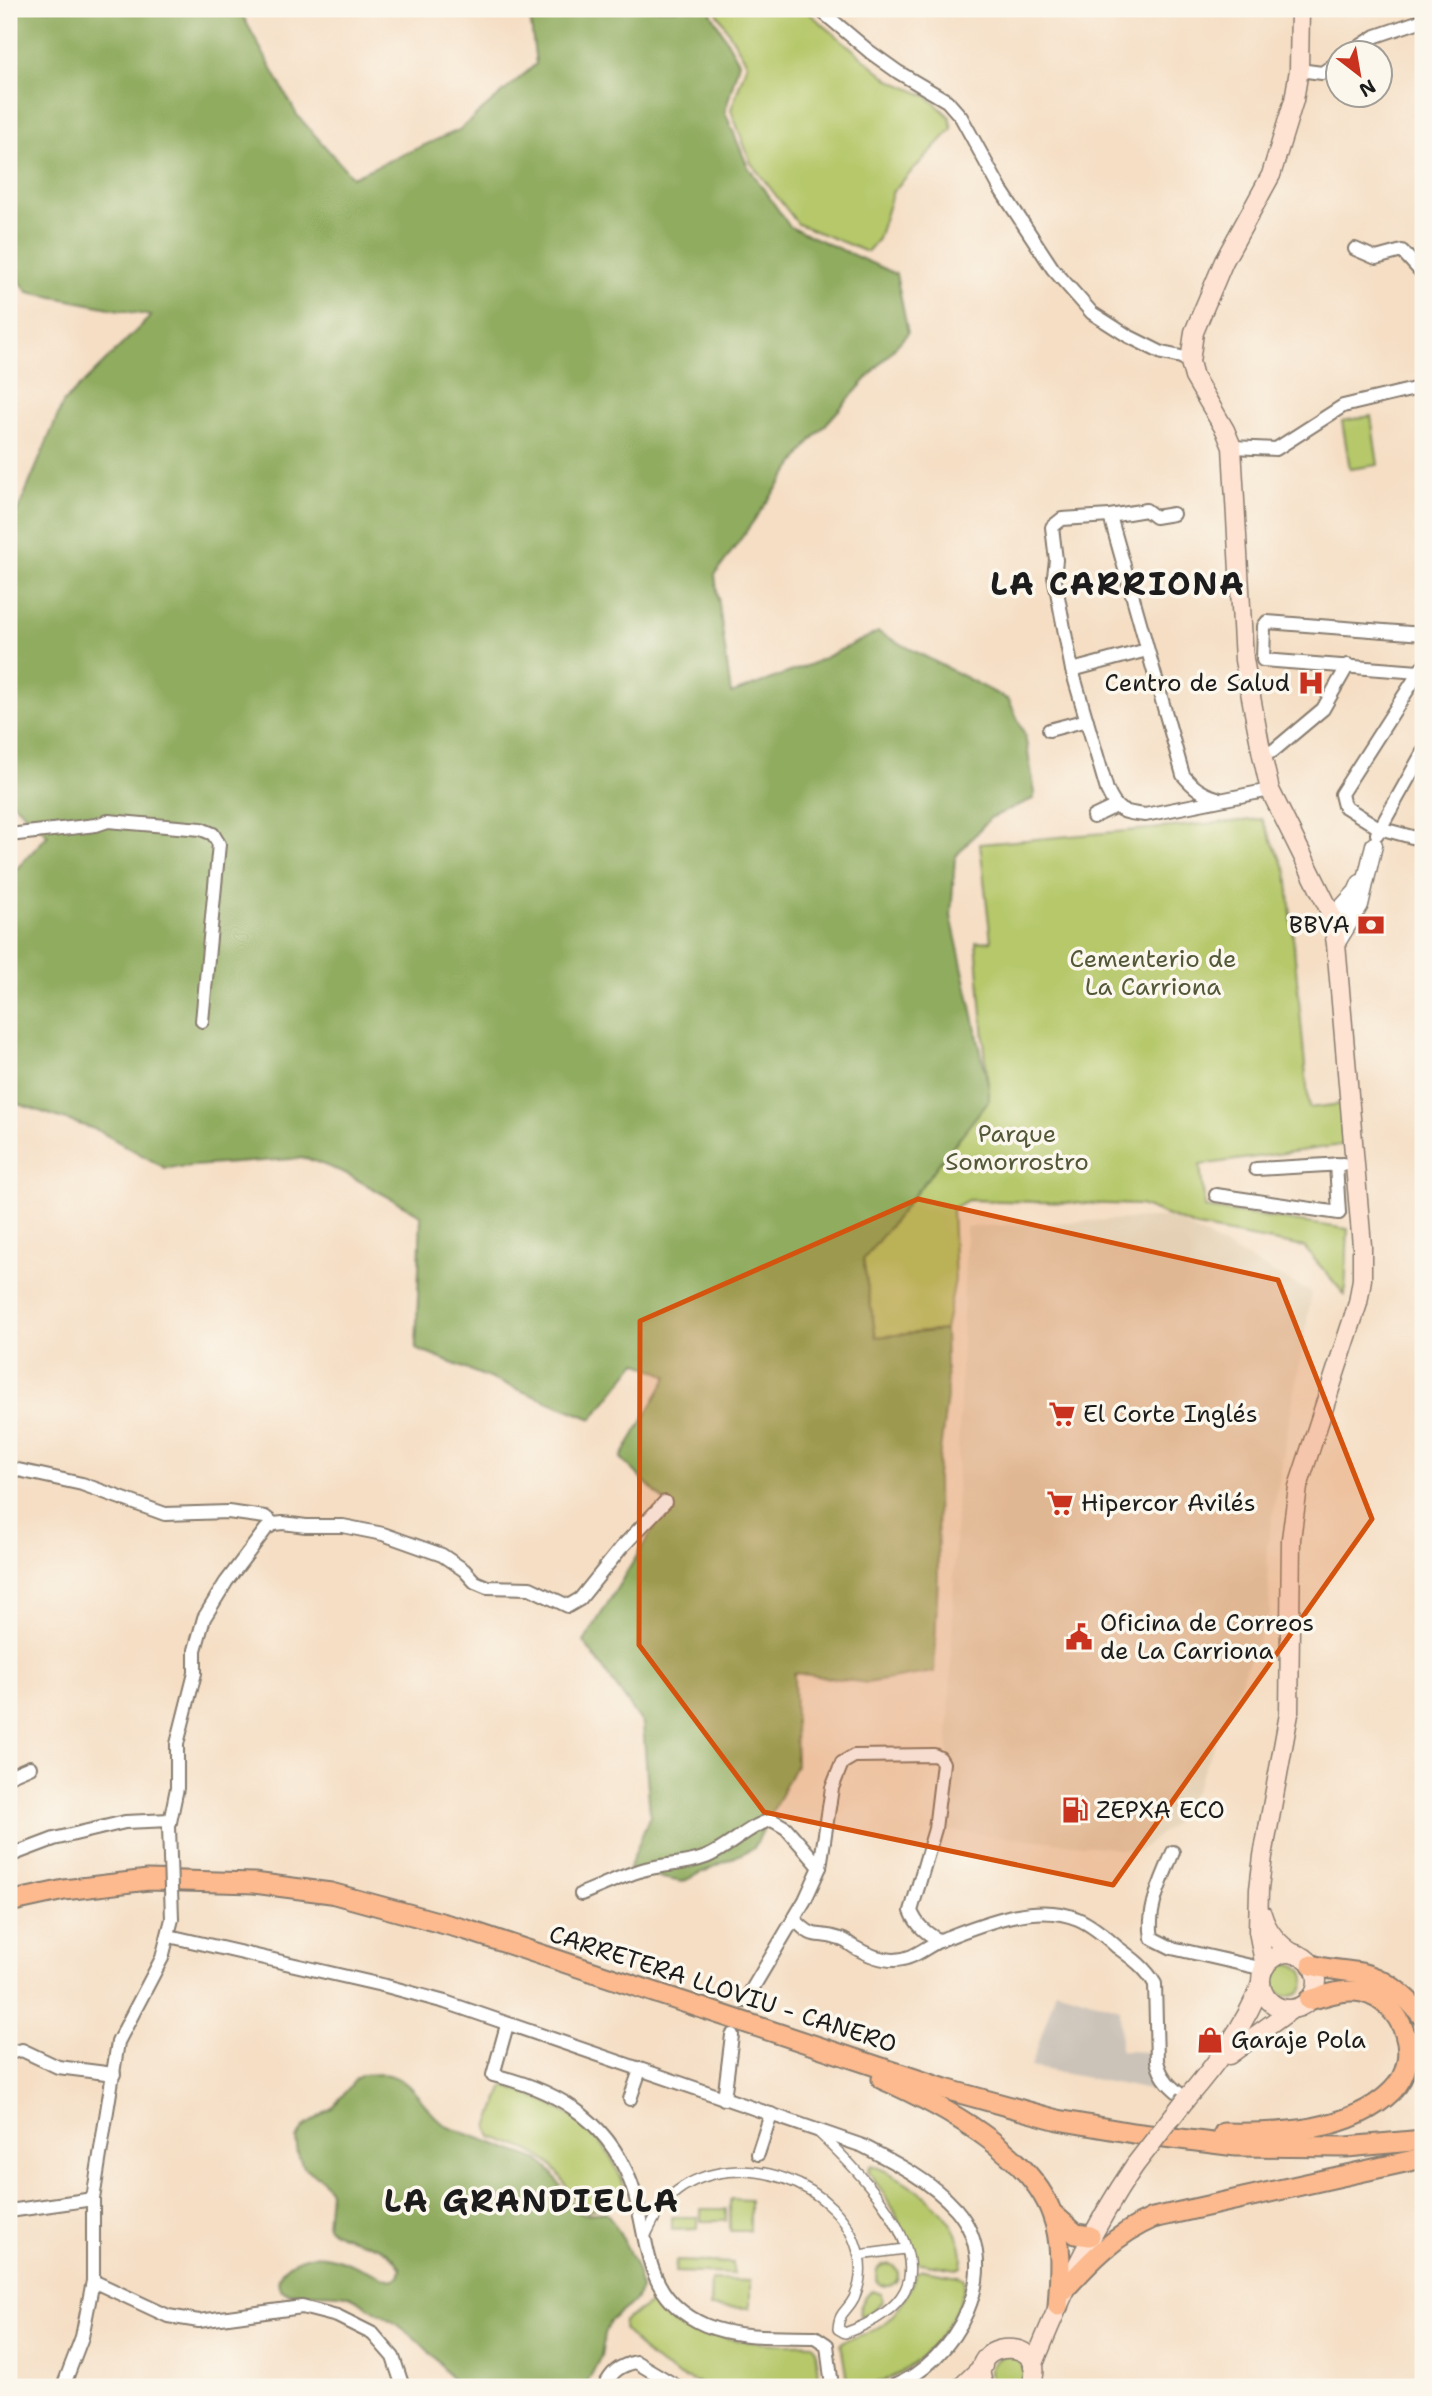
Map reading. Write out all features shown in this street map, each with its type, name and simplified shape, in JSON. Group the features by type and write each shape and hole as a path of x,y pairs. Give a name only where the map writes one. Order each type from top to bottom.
{"highway":[{"name":"CARRETERA LLOVIU - CANERO","path":"9,1902 64,1890 148,1880 254,1883 331,1893 467,1930 775,2034 1032,2114 1133,2133 1236,2146 1347,2147 1423,2140"},
{"path":"1312,1965 1365,1974 1380,1980 1412,2003 1423,2017"},
{"path":"1032,2114 1062,2114 1141,2126 1237,2133 1289,2131 1336,2122 1373,2107 1394,2089 1405,2069 1409,2050 1399,2019 1382,2001 1360,1992 1337,1993 1301,2005"},
{"path":"775,2034 896,2085 980,2133 1019,2165 1032,2180 1052,2214 1076,2234 1090,2236"},
{"path":"1059,2303 1100,2252 1122,2233 1153,2218 1423,2158"},
{"path":"1052,2214 1060,2269 1059,2303"}],"main road":[{"path":"1300,9 1299,70 1294,100 1271,175 1224,261 1194,332 1190,362 1194,377 1232,447 1244,660 1270,790 1332,918 1362,1245 1362,1279 1358,1303 1298,1487 1291,1539 1289,1714 1263,1856 1259,1904 1263,1992 1278,2007 1301,2005"},
{"path":"1215,2066 1249,2039 1301,2005 1316,1987 1312,1965 1279,1944 1270,1933 1259,1904"},
{"path":"1031,2387 1034,2380 1033,2366 1090,2236 1135,2165 1215,2066 1249,2012 1263,1973 1278,1955 1294,1954"},
{"path":"985,2387 981,2374 986,2359 996,2350 1014,2348 1035,2336 1059,2303"},
{"path":"1014,2348 1026,2355 1033,2366"},
{"path":"961,2387 983,2366"}],"street":[{"path":"819,9 870,52 947,101 961,117 1001,190 1053,269 1092,313 1128,336 1162,353 1190,362"},
{"path":"1373,38 1423,20"},
{"path":"1299,70 1324,72"},
{"path":"1355,248 1376,258 1402,251 1423,275"},
{"path":"1232,447 1276,449 1343,406 1423,387"},
{"path":"1172,514 1155,517 1146,510 1110,516 1062,519 1052,527 1056,560 1054,576 1072,670 1107,790 1114,807 1125,813 1145,815 1270,790"},
{"path":"1110,516 1183,775 1192,786 1221,799"},
{"path":"1263,660 1264,626 1267,622 1423,634"},
{"path":"1072,670 1147,650"},
{"path":"1244,660 1421,669"},
{"path":"1262,755 1273,751 1323,709 1348,666"},
{"path":"1421,669 1341,794 1344,806 1379,828 1423,840"},
{"path":"1049,730 1087,720"},
{"path":"1336,944 1360,905 1379,828 1423,752"},
{"path":"1093,817 1114,807"},
{"path":"9,835 96,825 107,821 201,828 213,834 219,844 202,1021"},
{"path":"1332,918 1356,892 1374,845"},
{"path":"1256,1169 1355,1163"},
{"path":"1216,1195 1339,1213 1336,1164"},
{"path":"9,1468 82,1485 165,1514 228,1512 265,1517 274,1524"},
{"path":"63,2387 82,2337 93,2281 93,2199 118,2042 162,1958 169,1937 172,1919 169,1824 177,1788 177,1744 195,1673 195,1650 204,1618 247,1552 266,1529 274,1524 344,1525 383,1534 442,1555 464,1570 475,1582 487,1587 530,1588 568,1606 580,1599 621,1548 665,1502"},
{"path":"745,2001 794,1919 820,1867 832,1788 842,1763 854,1756 934,1755 943,1763 935,1829 911,1911 916,1923 940,1941"},
{"path":"9,1776 30,1767"},
{"path":"581,1894 644,1869 673,1866 702,1858 724,1849 760,1823 772,1820 786,1828 820,1867"},
{"path":"9,1856 54,1839 125,1822 169,1824"},
{"path":"1173,1852 1153,1910 1150,1928 1152,1938 1172,1948 1263,1973"},
{"path":"794,1919 816,1937 844,1940 872,1956 896,1960 919,1954 940,1941 1026,1913 1060,1914 1078,1919 1137,1962 1149,1974 1155,1984 1157,2061 1160,2072 1167,2084 1186,2099"},
{"path":"169,1937 445,2002 863,2146 921,2179 956,2210 968,2229 975,2250 977,2277 973,2297 954,2336 937,2358 918,2374 891,2387"},
{"path":"508,2025 493,2075 545,2091 575,2109 606,2137 625,2167 643,2241 655,2277 663,2290 687,2315 719,2330 815,2337 822,2340 827,2345 832,2387"},
{"path":"724,2099 732,2035"},
{"path":"9,2053 22,2050 58,2067 114,2074"},
{"path":"630,2099 640,2070"},
{"path":"763,2172 758,2154 771,2114"},
{"path":"815,2129 865,2179 888,2210 910,2264 905,2290 885,2314 868,2325 845,2333 838,2329"},
{"path":"643,2241 661,2206 691,2182 719,2172 763,2172 802,2184 837,2214 850,2233 859,2255 861,2275 854,2299 838,2317 838,2329"},
{"path":"9,2211 93,2199"},
{"path":"859,2255 905,2249"},
{"path":"93,2281 167,2316 199,2321 302,2307 337,2316 373,2334 393,2357 403,2387"},
{"path":"822,2340 838,2329"},
{"path":"604,2387 611,2373 622,2365 636,2362 678,2387"}],"highlighted area":[{"path":"918,1199 1278,1280 1372,1519 1113,1885 764,1812 639,1645 640,1321"}],"shaded area":[{"path":"1170,1217 1312,1293 1267,1548 1270,1612 1194,1792 1173,1824 1138,1851 945,1830 966,1227"},
{"path":"1056,1990 1120,2009 1121,2051 1150,2052 1158,2085 1155,2091 1031,2067"}],"green space":[{"path":"9,9 239,9 297,115 352,177 459,130 536,64 529,9 709,9 739,62 725,112 747,165 790,227 896,274 908,333 810,442 715,575 731,694 809,665 878,632 1009,700 1025,735 1035,793 1033,799 990,818 955,857 951,916 989,1088 989,1100 863,1260 876,1337 945,1330 947,1397 937,1476 938,1576 934,1672 867,1683 794,1673 796,1765 754,1848 682,1882 628,1871 650,1815 643,1724 584,1642 668,1505 621,1458 668,1376 637,1362 592,1419 416,1349 421,1215 345,1173 306,1158 165,1168 97,1130 9,1101 9,877 48,835 9,799 9,526 63,403 151,316 28,292 9,268"},
{"path":"715,9 804,9 890,80 927,96 950,117 952,129 893,191 878,239 867,252 798,224 751,163 731,110 747,63"},
{"path":"1371,416 1378,465 1350,469 1342,421"},
{"name":"Cementerio de La Carriona","path":"1262,819 1287,872 1309,1108 1342,1104 1342,1145 1200,1165 1205,1208 1348,1229 1345,1295 1304,1247 1197,1227 1140,1205 968,1200 952,1209 955,1280 945,1330 876,1337 863,1260 989,1100 976,942 991,941 980,844"},
{"path":"1289,1964 1301,1968 1305,1980 1301,1992 1289,1996 1277,1992 1273,1980 1277,1968"},
{"path":"382,2074 402,2081 448,2127 539,2160 554,2175 577,2212 606,2212 611,2219 633,2260 641,2289 634,2302 610,2321 601,2356 585,2387 457,2387 439,2362 420,2343 358,2300 342,2294 293,2293 280,2288 279,2279 286,2266 306,2257 329,2257 392,2280 399,2277 401,2269 384,2251 374,2245 342,2236 327,2226 330,2191 322,2179 303,2167 296,2139 304,2127 333,2107 356,2079 362,2075"},
{"path":"504,2086 556,2107 586,2128 610,2156 624,2187 624,2200 587,2211 582,2209 552,2166 528,2150 492,2137 488,2127"},
{"path":"871,2165 918,2191 946,2218 956,2233 961,2250 961,2267 956,2269 915,2262 894,2210 868,2170"},
{"path":"730,2199 750,2200 750,2231 730,2231"},
{"path":"701,2209 726,2209 726,2221 701,2221"},
{"path":"672,2217 698,2217 698,2229 672,2230"},
{"path":"676,2261 733,2263 733,2274 675,2272"},
{"path":"887,2264 897,2271 898,2275 891,2285 887,2286 877,2279 876,2275 883,2265"},
{"path":"923,2270 964,2279 961,2299 948,2325 926,2353 898,2374 882,2381 848,2387 841,2344 874,2330 889,2319 905,2298 916,2273"},
{"path":"711,2280 750,2281 750,2308 710,2307"},
{"path":"873,2291 881,2294 882,2302 872,2312 860,2316 863,2302"},
{"path":"656,2300 661,2300 689,2323 718,2336 750,2342 813,2344 816,2348 820,2387 716,2387 677,2375 649,2357 623,2329 624,2321"},
{"path":"1007,2356 1019,2361 1024,2373 1019,2385 1007,2390 995,2385 990,2373 995,2361"}],"place":[{"name":"Centro de Salud","path":"1311,683"},
{"name":"BBVA","path":"1371,925"},
{"name":"El Corte Inglés","path":"1062,1414"},
{"name":"Hipercor Avilés","path":"1060,1503"},
{"name":"Oficina de Correos de La Carriona","path":"1079,1637"},
{"name":"ZEPXA ECO","path":"1075,1810"},
{"name":"Garaje Pola","path":"1210,2040"}],"district":[{"name":"LA CARRIONA","path":"1118,583"},
{"name":"LA GRANDIELLA","path":"532,2200"}],"park label":[{"name":"Parque Somorrostro","path":"1017,1148"}]}
